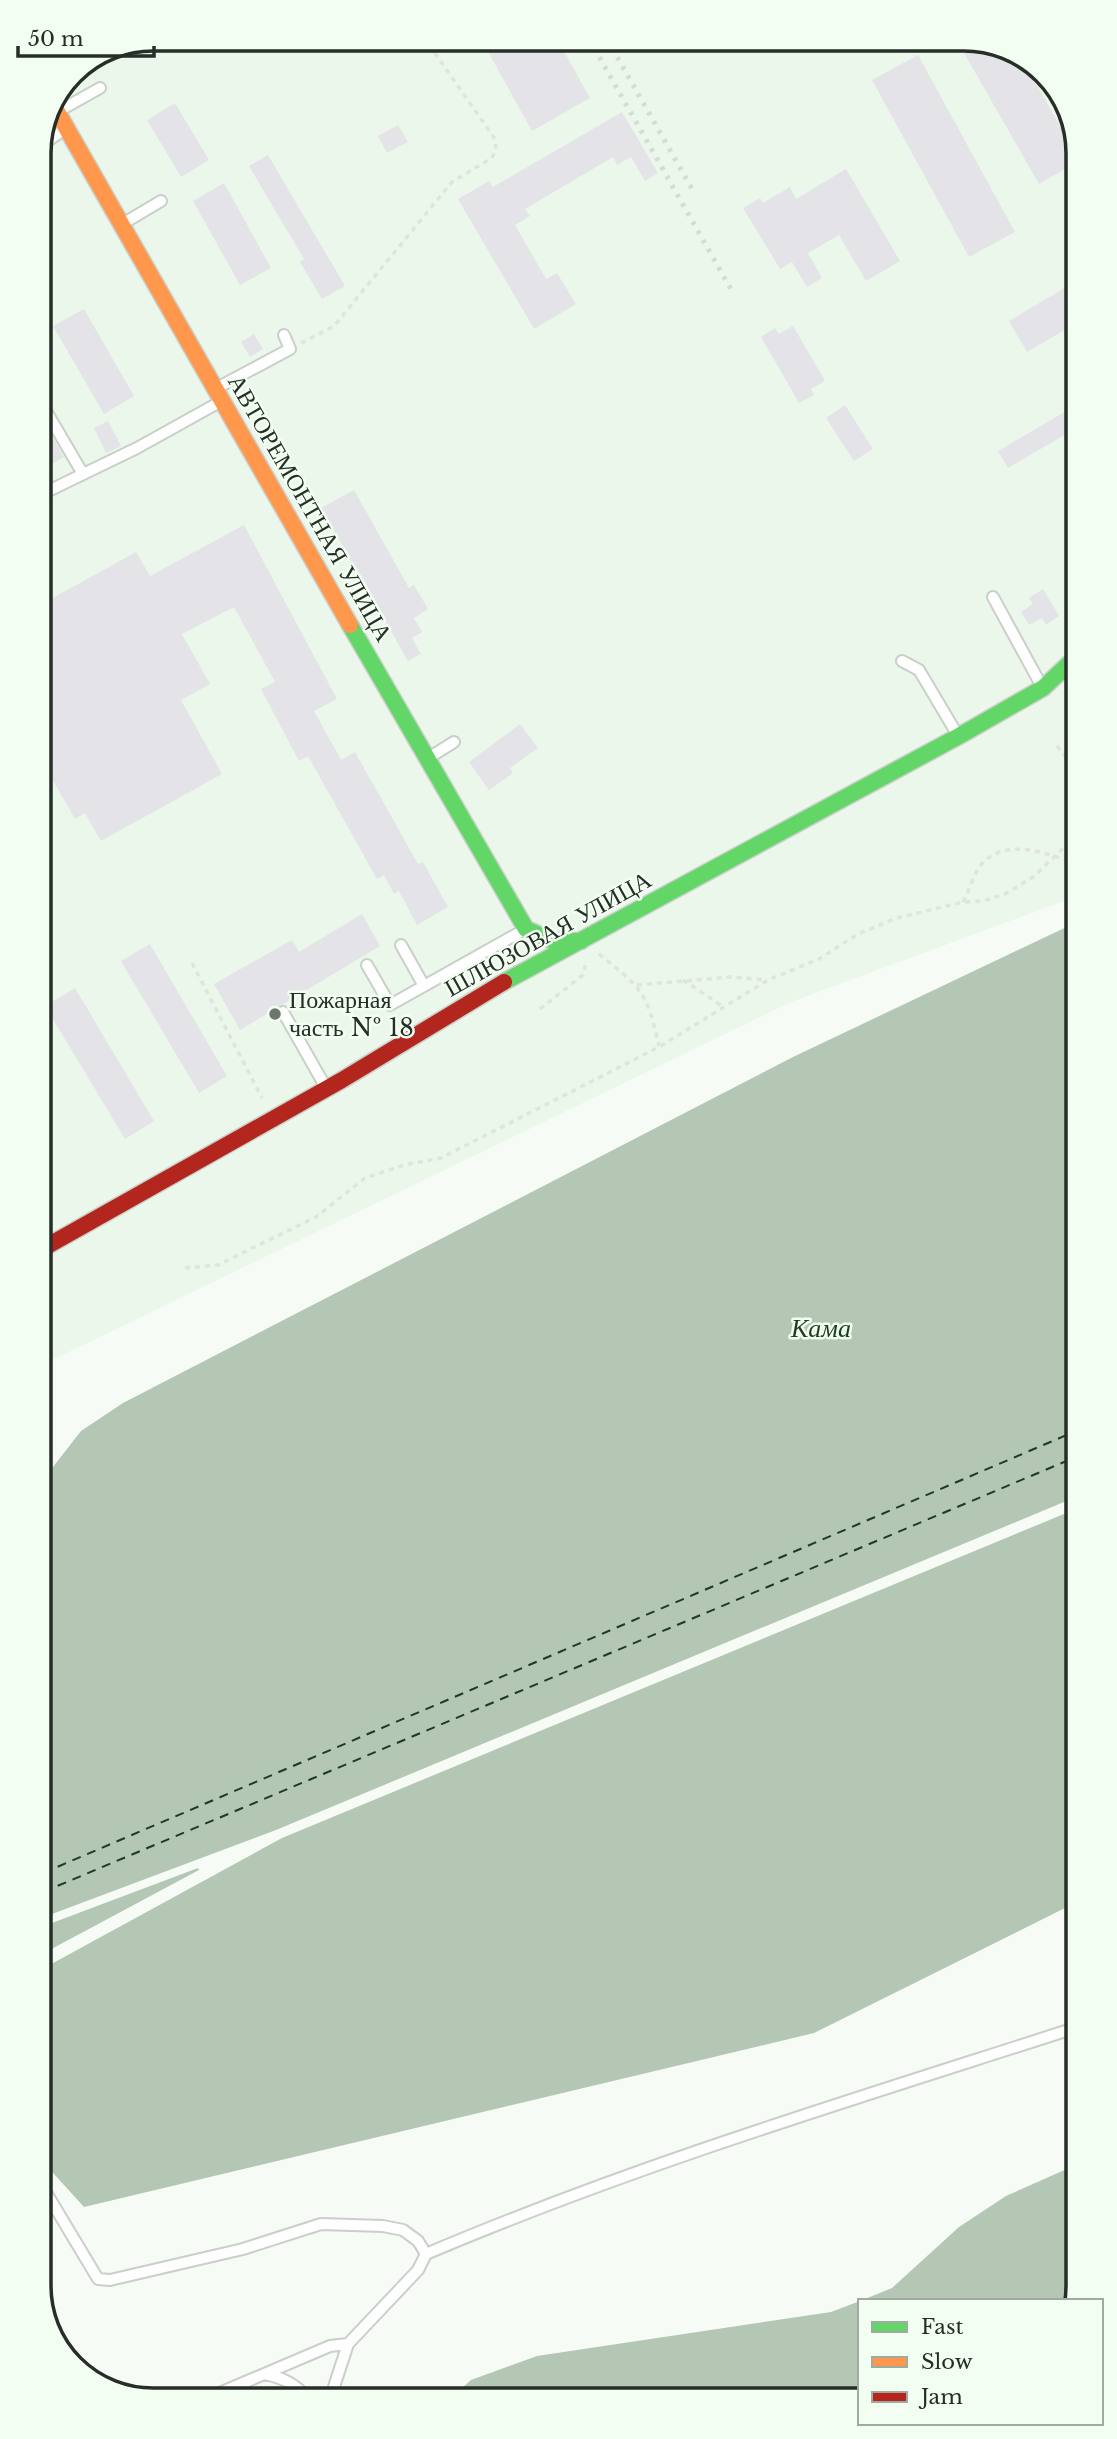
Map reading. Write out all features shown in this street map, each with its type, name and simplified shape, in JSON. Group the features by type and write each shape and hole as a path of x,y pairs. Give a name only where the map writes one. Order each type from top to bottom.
{"street":[{"name":"АВТОРЕМОНТНАЯ УЛИЦА","path":"58,114 526,929"},
{"name":"ШЛЮЗОВАЯ УЛИЦА","path":"51,1244 326,1088 513,976 585,943 959,736 1043,688 1066,666"},
{"path":"513,976 526,929 553,941 585,943"}],"lane":[{"path":"61,108 100,88"},
{"path":"52,138 67,128"},
{"path":"122,224 161,201"},
{"path":"51,490 218,396 290,349 284,335"},
{"path":"51,419 83,474"},
{"path":"993,597 1043,688"},
{"path":"902,661 919,670 959,736"},
{"path":"429,758 454,742"},
{"path":"368,965 390,1005 526,929"},
{"path":"401,945 424,986"},
{"path":"283,1012 326,1088"},
{"path":"334,2388 348,2344 418,2270 426,2254 537,2207 664,2160 1066,2031"},
{"path":"51,2201 98,2279 110,2280 243,2249 321,2224 383,2226 403,2230 418,2241 426,2254"},
{"path":"232,2388 330,2346 348,2344"},
{"path":"265,2374 283,2378 298,2388"}],"path":[{"path":"290,349 334,326 453,183 492,158 496,149 495,139 433,51"},
{"path":"1058,747 1066,757"},
{"path":"185,1268 218,1265 316,1217 365,1178 404,1165 441,1157 659,1047 722,1006 768,980 819,960 858,934 897,918 1007,894 1033,877 1066,845"},
{"path":"963,902 981,866 998,852 1018,849 1054,855 1066,860"},
{"path":"585,943 637,985 649,1004 659,1047"},
{"path":"540,1009 583,975 585,943"},
{"path":"192,963 263,1100"},
{"path":"637,985 681,979 731,977 768,980"},
{"path":"681,979 722,1006"}],"shaded area":[{"path":"152,51 971,51 1004,58 1037,80 1056,107 1064,132 1066,152 1066,900 791,1002 51,1361 51,146 61,107 85,76 113,58"}],"water":[{"name":"Кама","path":"1066,927 1066,1501 276,1830 51,1914 51,1469 81,1431 123,1403 793,1057"},
{"path":"1066,1513 1066,1907 814,2033 84,2207 51,2171 51,1964 282,1838"},
{"path":"198,1868 199,1870 51,1949 51,1923"},
{"path":"1066,2169 1065,2299 865,2299 892,2288 959,2227 1006,2196"},
{"path":"858,2302 858,2388 462,2388 471,2380 537,2356 831,2312"}],"building":[{"path":"488,51 564,51 590,98 532,131"},
{"path":"963,51 1004,58 1032,76 1064,133 1066,152 1066,168 1039,184"},
{"path":"918,55 1015,232 969,257 872,80"},
{"path":"175,103 209,160 181,177 147,120"},
{"path":"622,112 658,173 645,181 631,157 617,165 613,157 525,209 530,216 515,225 546,279 557,273 576,304 534,329 458,199 489,181 493,187"},
{"path":"398,125 408,142 387,153 378,136"},
{"path":"268,155 345,286 322,299 300,262 304,259 249,166"},
{"path":"846,169 900,261 866,281 839,235 808,253 822,278 807,287 792,262 780,269 743,208 760,198 763,203 790,187 796,199"},
{"path":"224,183 271,268 240,285 193,201"},
{"path":"1066,287 1066,329 1027,352 1009,321"},
{"path":"84,309 134,396 104,414 53,326"},
{"path":"793,326 825,381 811,389 814,395 799,403 761,337 775,328 779,334"},
{"path":"254,334 263,349 250,357 241,342"},
{"path":"845,405 873,449 854,461 826,418"},
{"path":"1066,411 1066,434 1008,468 998,451"},
{"path":"108,421 121,446 106,453 94,428"},
{"path":"51,435 64,457 51,465"},
{"path":"354,490 409,588 414,585 428,609 414,618 422,632 412,638 421,654 408,661 321,508"},
{"path":"244,525 337,699 314,711 341,760 355,752 418,864 423,862 448,907 417,925 399,891 394,894 384,875 377,879 308,756 299,761 261,689 275,682 234,607 182,634 210,684 181,700 222,774 101,841 85,813 75,819 51,777 51,599 136,552 150,576"},
{"path":"1043,589 1059,616 1046,625 1042,618 1029,625 1021,612 1033,604 1029,598"},
{"path":"520,724 538,748 510,768 513,773 489,790 469,762"},
{"path":"362,914 380,946 240,1030 214,984 292,940 299,952"},
{"path":"150,944 227,1076 199,1093 121,961"},
{"path":"75,988 154,1121 125,1139 51,1016 51,1002"}],"ferry route":[{"path":"51,1870 1066,1435"},
{"path":"51,1889 1066,1461"}],"railway":[{"path":"596,51 732,291"},
{"path":"614,51 692,189"}],"traffic: fast":[{"path":"350,625 526,929 553,941 581,941"},
{"path":"504,982 959,736 1043,688 1066,666"}],"traffic: slow":[{"path":"58,114 350,625"}],"traffic: jam":[{"path":"51,1244 342,1080 504,982"}],"place":[{"name":"Пожарная часть № 18","path":"275,1014"}]}
